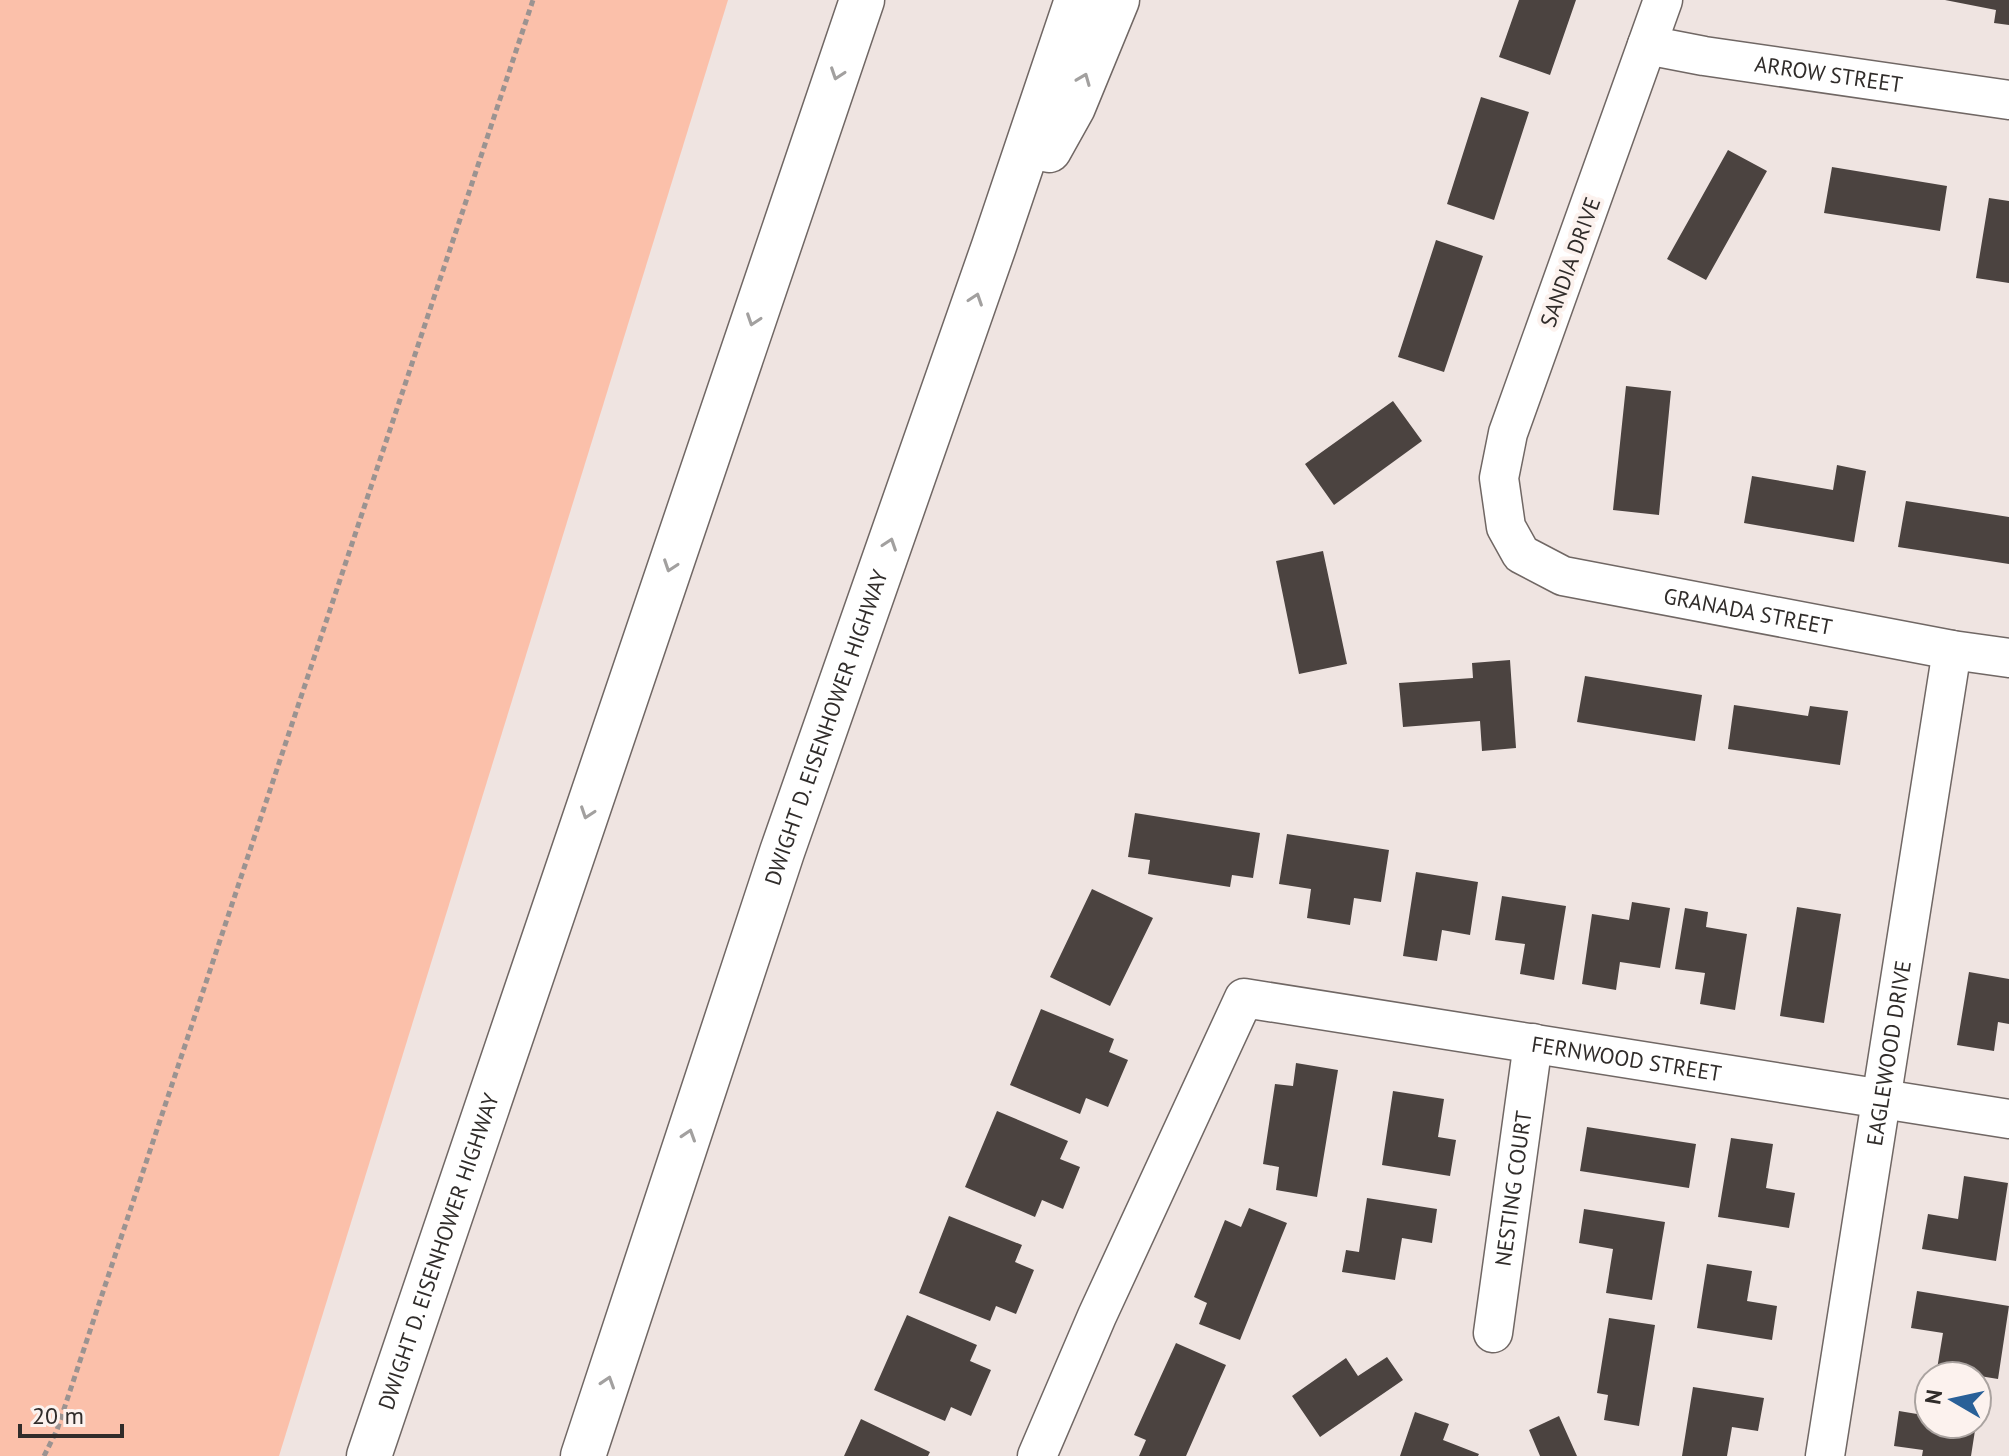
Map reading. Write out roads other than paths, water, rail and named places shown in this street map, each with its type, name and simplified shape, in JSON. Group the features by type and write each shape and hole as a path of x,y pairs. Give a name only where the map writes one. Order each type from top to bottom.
{"highway":[{"name":"DWIGHT D. EISENHOWER HIGHWAY","path":"369,1456 862,0"},
{"name":"DWIGHT D. EISENHOWER HIGHWAY","path":"583,1456 782,852 1077,0"},
{"path":"994,246 1073,107 1117,0"}],"street":[{"name":"SANDIA DRIVE","path":"1506,527 1499,478 1508,433 1663,0"},
{"name":"ARROW STREET","path":"1647,45 2009,100"},
{"name":"GRANADA STREET","path":"1506,527 1521,554 1563,576 1952,650 2009,658"},
{"name":"EAGLEWOOD DRIVE","path":"1825,1456 1952,650"},
{"name":"FERNWOOD STREET","path":"1037,1456 1097,1316 1244,998 2009,1119"},
{"name":"NESTING COURT","path":"1493,1333 1533,1043"}]}
